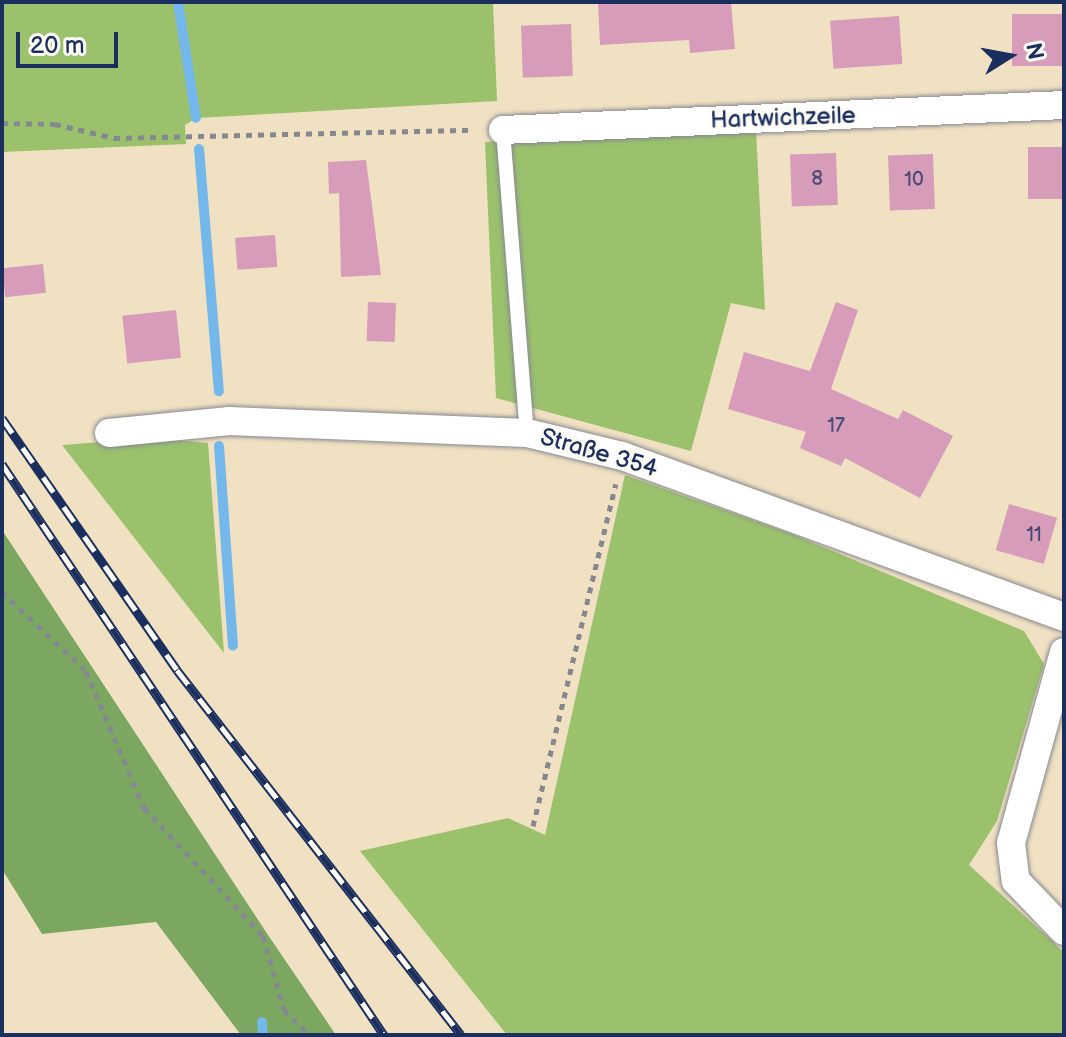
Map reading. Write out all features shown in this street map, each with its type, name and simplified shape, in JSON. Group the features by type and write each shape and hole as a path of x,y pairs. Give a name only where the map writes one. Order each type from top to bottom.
{"street":[{"name":"Hartwichzeile","path":"503,130 1064,105"},
{"name":"Straße 354","path":"109,433 229,421 527,433 622,456 1064,617"},
{"path":"1064,652 1011,843 1016,881 1064,931"}],"lane":[{"path":"503,130 527,433"}],"path":[{"path":"2,123 55,124 114,138 503,130"},
{"path":"533,826 622,456"},
{"path":"2,592 86,671 144,808 263,936 284,1010 310,1035"}],"green space":[{"path":"2,2 493,2 497,101 197,118 185,125 186,144 2,152"},
{"path":"756,130 765,310 731,303 691,451 496,398 485,142"},
{"path":"153,438 208,443 224,653 62,445"},
{"path":"625,475 792,534 1024,631 1044,664 997,821 969,865 1064,952 1064,1035 507,1035 360,851 508,818 545,835"},
{"path":"2,530 336,1035 241,1035 156,922 42,934 2,869"}],"building":[{"path":"598,2 731,2 735,49 690,53 689,40 600,45"},
{"path":"1012,14 1064,14 1064,66 1012,66"},
{"path":"899,16 902,64 834,69 830,21"},
{"path":"571,24 573,76 523,78 521,26"},
{"path":"1028,147 1064,147 1064,199 1028,199"},
{"path":"836,153 838,205 792,207 790,155"},
{"path":"933,154 935,209 890,211 888,156"},
{"path":"366,160 381,275 341,277 339,193 329,194 328,162"},
{"path":"275,235 277,267 237,270 235,238"},
{"path":"43,264 46,293 5,297 2,268"},
{"path":"368,302 396,303 395,342 367,341"},
{"path":"836,302 858,310 831,389 898,419 903,410 953,436 920,498 845,458 841,466 800,448 806,432 728,409 744,352 810,371"},
{"path":"176,310 181,358 127,363 122,316"},
{"path":"1009,504 1057,518 1044,564 996,550"}],"waterway":[{"path":"178,2 196,118"},
{"path":"199,149 219,391"},
{"path":"219,446 233,646"},
{"path":"262,1022 263,1035"}],"railway":[{"path":"2,418 177,670 461,1035"},
{"path":"2,464 384,1035"}]}
